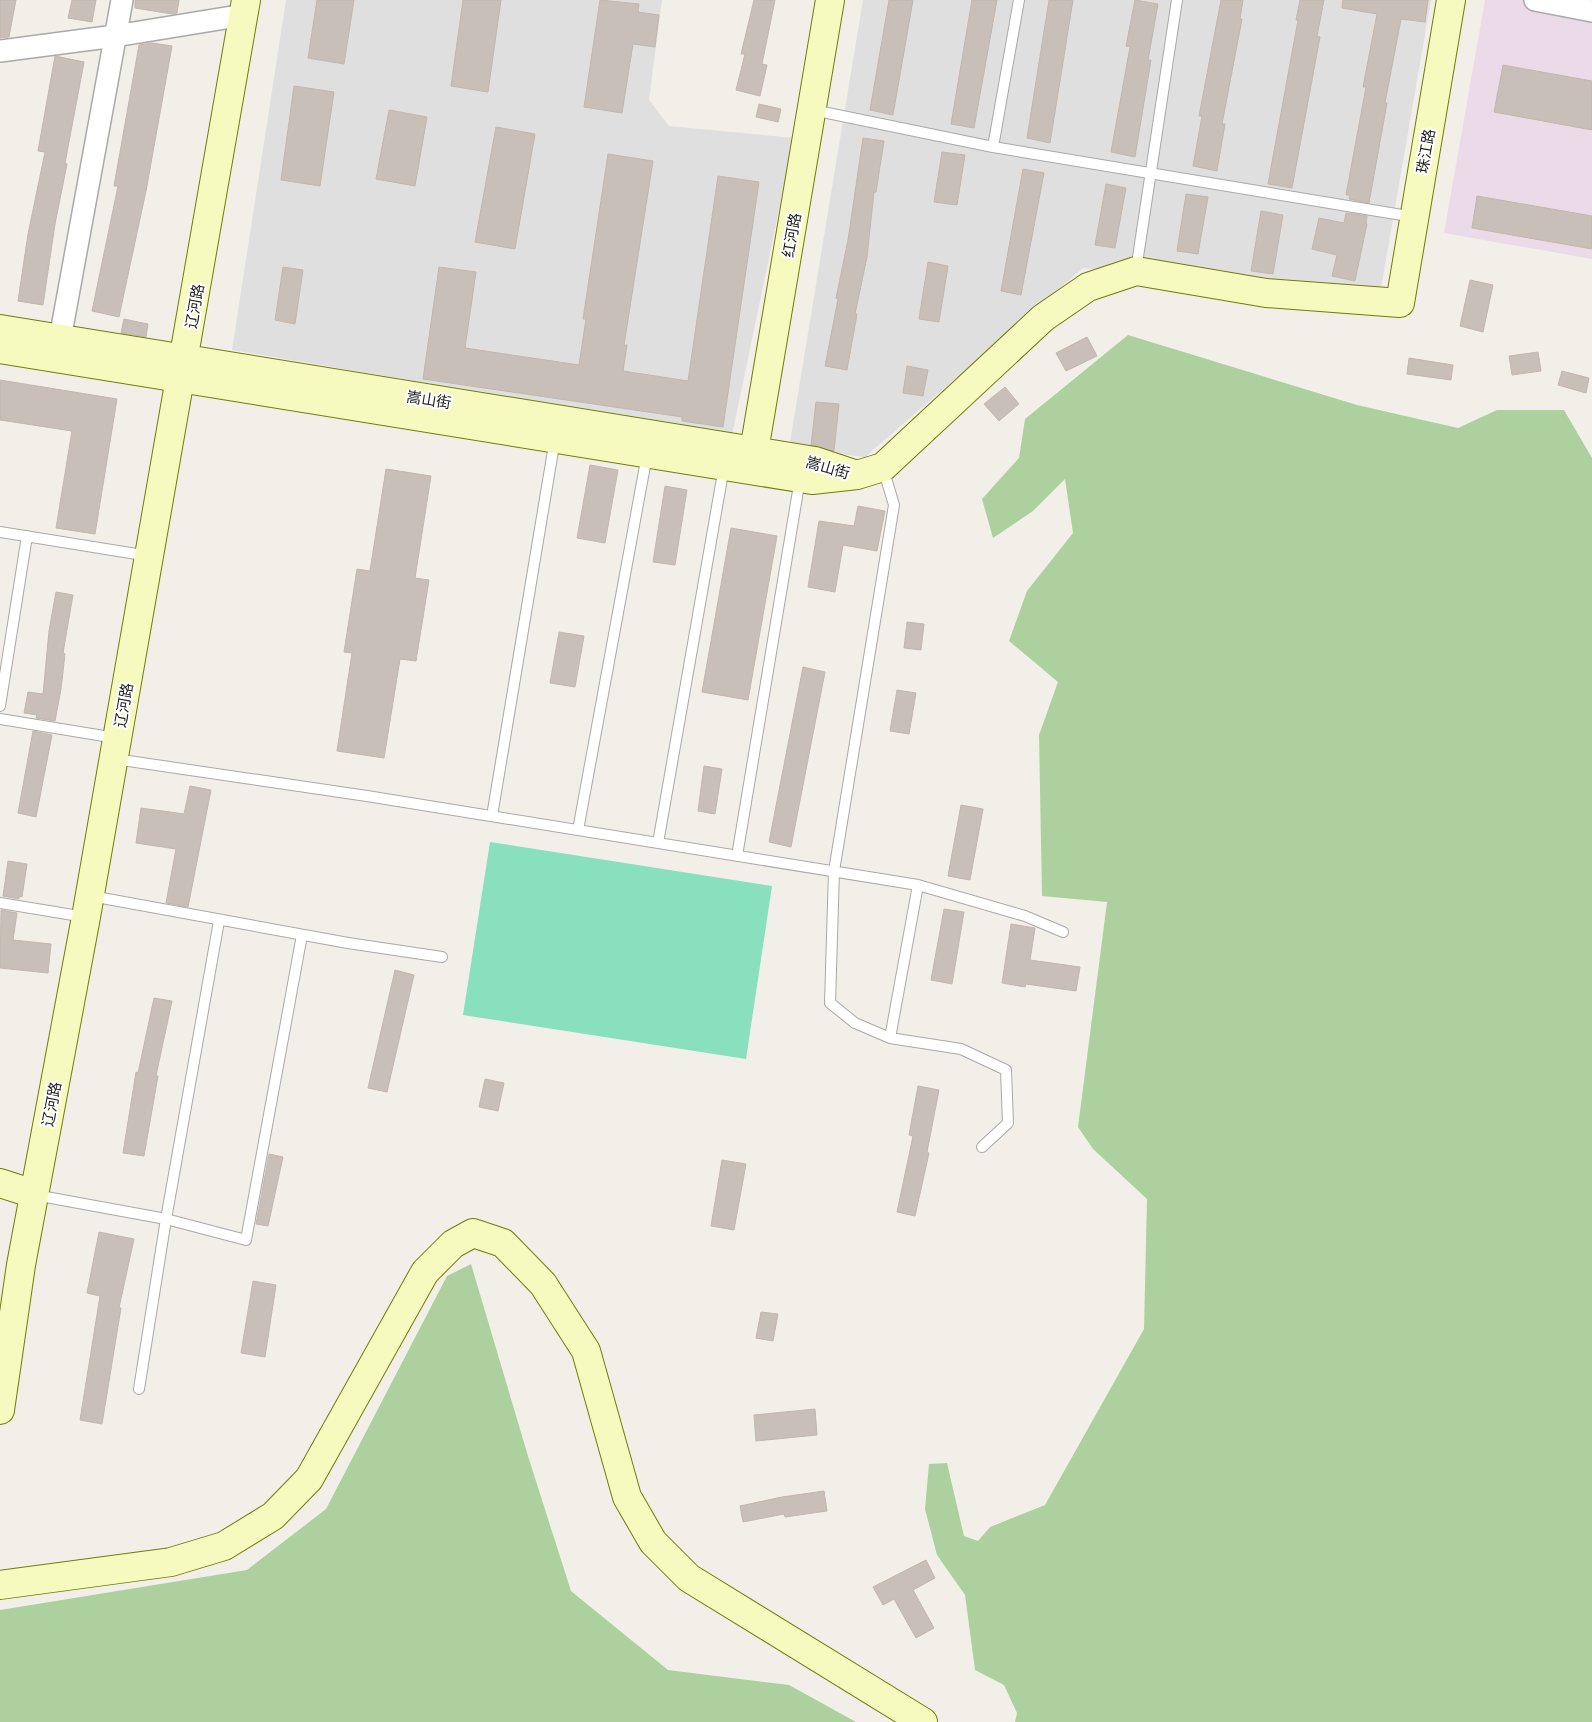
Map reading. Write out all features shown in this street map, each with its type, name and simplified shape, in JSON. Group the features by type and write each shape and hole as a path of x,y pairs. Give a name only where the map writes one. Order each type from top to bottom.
{"street":[{"path":"60,339 122,0"},
{"name":"红河路","path":"743,462 812,110 830,0"},
{"name":"珠江路","path":"1136,271 1266,294 1400,303 1452,0"},
{"path":"1535,0 1592,10"},
{"path":"0,51 115,36 245,7"},
{"name":"辽河路","path":"0,1410 21,1265 88,907 245,7"},
{"path":"870,471 1043,318 1088,286 1136,271"},
{"name":"嵩山街","path":"0,329 60,339 183,369 648,454 743,462 815,461 870,471"},
{"name":"嵩山街","path":"0,349 183,369 743,462 812,480 870,471"},
{"path":"0,1183 34,1194"},
{"path":"0,1586 171,1562 224,1546 274,1516 309,1479 425,1272 453,1244 473,1233 503,1243 543,1284 586,1351 627,1496 653,1542 689,1578 923,1722"}],"lane":[{"path":"993,147 1019,0"},
{"path":"1136,271 1176,0"},
{"path":"812,110 993,147 1414,217"},
{"path":"492,816 555,438"},
{"path":"578,830 648,454"},
{"path":"658,843 743,462"},
{"path":"870,471 894,505 834,872 830,1003 855,1023 890,1038 961,1049 1006,1070 1008,1122 982,1147"},
{"path":"737,856 800,478"},
{"path":"0,532 150,556"},
{"path":"0,706 27,536"},
{"path":"0,719 115,749 492,816 918,884 1025,916 1063,932"},
{"path":"890,1038 918,884"},
{"path":"0,903 88,907 219,921 442,957"},
{"path":"139,1389 166,1219 219,921"},
{"path":"34,1194 166,1219 246,1240 302,935"}],"shaded area":[{"path":"286,0 662,0 649,100 669,126 794,138 732,435 232,350"},
{"path":"863,0 1431,0 1379,300 1083,268 865,457 789,448"},
{"path":"1485,0 1540,0 1592,9 1592,259 1444,233"}],"green space":[{"path":"1128,335 1357,405 1458,428 1497,410 1564,410 1592,458 1592,1722 1015,1722 1017,1713 1004,1685 975,1670 965,1595 937,1555 925,1509 929,1464 947,1463 964,1536 978,1541 990,1527 1045,1505 1144,1329 1147,1199 1093,1149 1078,1127 1107,902 1042,896 1039,735 1058,682 1009,641 1027,591 1073,533 1065,479 1033,511 993,538 982,499 1019,458 1025,419"},
{"path":"490,842 772,886 746,1059 463,1015"},
{"path":"471,1264 528,1456 571,1591 668,1670 789,1685 856,1722 0,1722 0,1610 247,1570 326,1509 447,1276"}],"building":[{"path":"0,0 16,0 9,37 0,38"},
{"path":"72,0 96,0 92,22 68,18"},
{"path":"135,0 179,0 177,13 172,14 135,8"},
{"path":"317,0 354,0 344,64 308,58"},
{"path":"463,0 501,0 488,92 451,86"},
{"path":"600,0 639,4 638,12 659,15 655,47 633,44 622,113 584,107"},
{"path":"754,0 775,0 762,64 767,65 760,96 736,90 745,54 741,54"},
{"path":"889,0 913,0 893,115 870,110"},
{"path":"972,0 997,0 974,128 951,124"},
{"path":"1049,0 1073,0 1050,143 1027,138"},
{"path":"1135,0 1158,4 1148,60 1151,60 1135,157 1111,152 1130,47 1126,46"},
{"path":"1221,0 1243,0 1240,19 1242,19 1222,124 1225,124 1217,171 1193,166 1202,116 1199,116"},
{"path":"1300,0 1324,0 1317,36 1320,37 1292,188 1268,184"},
{"path":"1343,0 1428,0 1425,22 1401,19 1369,203 1349,199 1350,195 1346,195 1377,14 1342,8"},
{"path":"152,43 172,46 146,191 119,317 92,311 118,186 114,186 139,45"},
{"path":"55,56 84,62 65,163 67,164 55,224 43,305 18,301 28,234 45,152 38,151"},
{"path":"1503,65 1592,81 1592,130 1494,112"},
{"path":"294,86 334,92 320,186 281,180"},
{"path":"759,104 781,109 778,122 756,117"},
{"path":"389,110 427,117 415,186 376,179"},
{"path":"496,127 535,134 515,249 475,242"},
{"path":"863,138 884,141 876,192 874,192 867,257 855,314 857,314 847,370 825,366 848,240"},
{"path":"942,152 965,155 957,205 934,202"},
{"path":"608,154 653,161 624,345 627,345 623,371 688,381 718,176 759,182 723,427 682,421 682,417 423,379 439,267 476,272 465,348 579,365 586,319 583,319"},
{"path":"1023,169 1044,173 1021,295 1001,291"},
{"path":"1106,184 1126,188 1115,248 1095,245"},
{"path":"1186,194 1208,197 1198,254 1177,251"},
{"path":"1477,196 1592,216 1592,249 1472,228"},
{"path":"1261,211 1283,215 1273,274 1251,271"},
{"path":"1346,213 1367,216 1355,281 1332,276 1337,255 1312,249 1319,218 1344,223"},
{"path":"928,262 948,266 939,322 919,319"},
{"path":"283,267 303,270 295,324 275,320"},
{"path":"1470,280 1493,285 1483,332 1460,326"},
{"path":"124,319 148,324 146,337 121,333"},
{"path":"1087,337 1097,356 1066,371 1056,353"},
{"path":"1538,352 1541,371 1512,375 1509,356"},
{"path":"1409,358 1453,365 1451,380 1407,374"},
{"path":"907,366 928,370 923,396 903,393"},
{"path":"1562,371 1589,378 1586,393 1558,385"},
{"path":"0,380 117,399 95,534 56,528 72,431 0,420"},
{"path":"1005,387 1019,404 999,421 984,404"},
{"path":"816,402 839,404 834,451 811,445"},
{"path":"590,465 618,470 605,543 577,538"},
{"path":"386,469 431,476 415,578 429,580 416,661 400,659 384,758 337,751 352,653 344,652 357,569 370,571"},
{"path":"665,486 687,490 675,565 653,562"},
{"path":"858,506 885,511 877,551 843,545 835,592 808,587 819,521 854,526"},
{"path":"731,528 777,536 748,700 702,692"},
{"path":"56,592 73,595 63,653 65,654 61,689 55,721 36,718 37,715 24,713 28,692 43,694 49,631"},
{"path":"907,622 924,624 921,650 904,648"},
{"path":"559,632 584,636 575,687 550,683"},
{"path":"803,667 825,672 791,847 769,842"},
{"path":"897,690 916,693 909,734 890,731"},
{"path":"33,731 52,735 36,817 18,813"},
{"path":"704,766 722,769 715,814 698,811"},
{"path":"190,786 211,790 188,907 166,903 176,849 136,843 141,808 184,814"},
{"path":"961,805 983,809 970,880 948,876"},
{"path":"8,861 27,864 22,897 19,896 19,899 3,896"},
{"path":"944,909 964,912 952,984 931,980"},
{"path":"1,910 17,913 13,940 51,944 48,973 0,968"},
{"path":"1011,924 1035,928 1030,960 1080,967 1076,991 1026,984 1025,987 1002,983"},
{"path":"395,970 414,975 387,1092 368,1088"},
{"path":"154,998 172,1001 156,1076 158,1076 144,1156 123,1153 136,1072 138,1073"},
{"path":"485,1079 504,1083 498,1111 479,1107"},
{"path":"918,1086 939,1090 927,1152 929,1153 915,1216 897,1212 913,1136 909,1135"},
{"path":"269,1154 283,1157 268,1226 256,1224"},
{"path":"722,1160 746,1164 734,1230 711,1226"},
{"path":"99,1232 134,1239 119,1308 121,1308 102,1424 80,1420 100,1296 87,1293"},
{"path":"253,1281 276,1285 265,1357 241,1353"},
{"path":"761,1312 778,1314 773,1341 756,1338"},
{"path":"815,1409 817,1435 756,1441 754,1415"},
{"path":"824,1491 827,1511 785,1517 784,1514 743,1522 740,1506"},
{"path":"926,1560 935,1578 913,1590 934,1628 916,1638 894,1599 883,1605 873,1587"}]}
